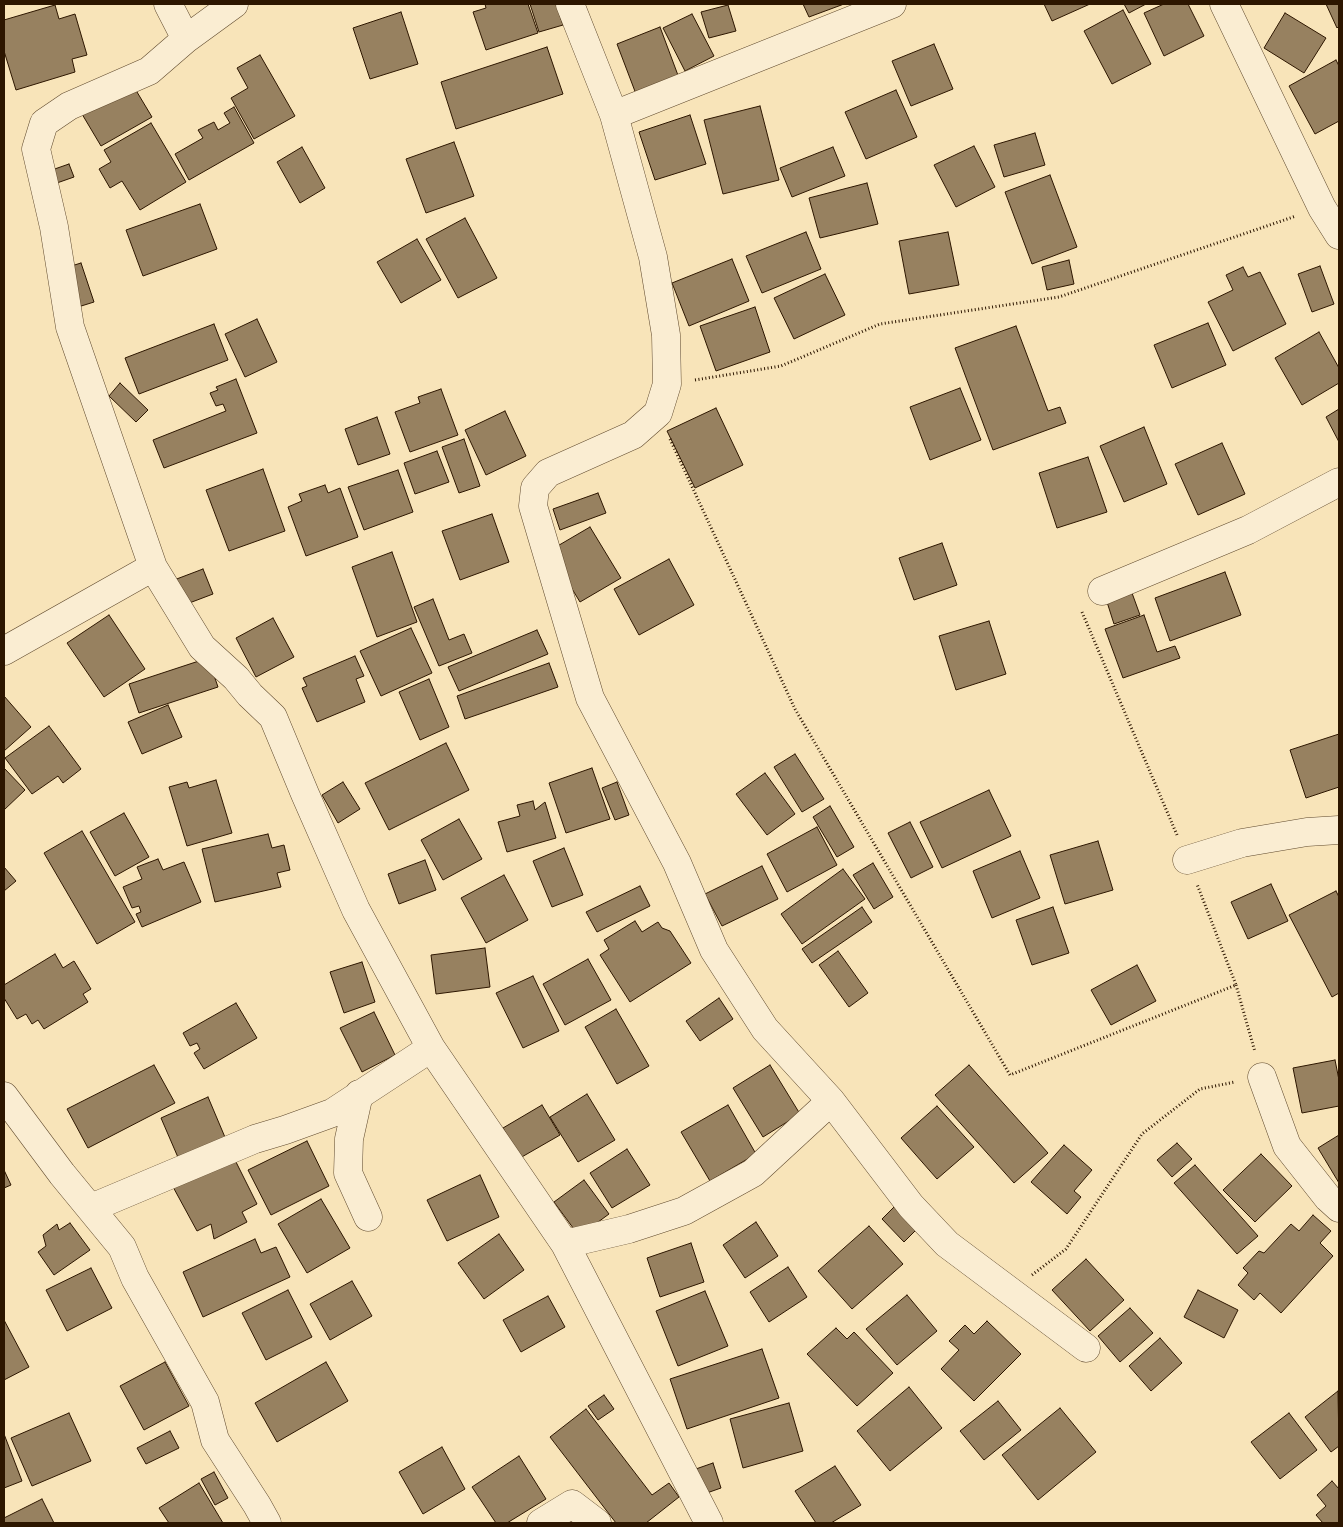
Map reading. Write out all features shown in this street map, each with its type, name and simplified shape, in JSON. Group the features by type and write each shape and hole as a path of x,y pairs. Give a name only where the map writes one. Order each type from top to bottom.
{"street":[{"path":"168,4 186,39"},
{"path":"234,4 186,39 150,71 69,106 44,123 36,149 54,227 70,327 153,567 202,647 236,678 250,695 273,717 356,910 431,1048 565,1244 707,1522"},
{"path":"570,4 614,115 653,257 666,335 667,384 658,413 633,435 548,472 535,488 534,506 590,698 677,863 714,950 765,1029 831,1101 911,1206 947,1244 1086,1348"},
{"path":"614,115 892,4"},
{"path":"1224,4 1322,208 1339,235"},
{"path":"1102,591 1248,530 1339,482"},
{"path":"4,651 153,567"},
{"path":"1187,860 1242,843 1307,832 1339,830"},
{"path":"91,1208 255,1139 332,1113 431,1048"},
{"path":"1262,1076 1287,1146 1328,1198 1339,1208"},
{"path":"359,1094 349,1139 348,1173 368,1217"},
{"path":"4,1096 62,1174 122,1247 135,1278 205,1402 215,1440 267,1523"},
{"path":"565,1244 629,1229 684,1211 753,1173 831,1101"},
{"path":"541,1523 572,1504 597,1523"}],"path":[{"path":"667,384 781,366 880,324 1059,297 1322,208"},
{"path":"658,413 795,709 1010,1075 1236,985"},
{"path":"1010,1291 1066,1249 1142,1134 1200,1089 1262,1076 1236,985 1187,860 1078,601 1102,591"}],"building":[{"path":"485,4 528,4 538,33 486,50 473,12 486,8"},
{"path":"530,4 556,4 563,25 539,32"},
{"path":"803,4 844,4 809,17"},
{"path":"1044,4 1090,4 1052,21"},
{"path":"1124,4 1146,4 1129,13"},
{"path":"1164,4 1188,4 1204,36 1164,56 1144,13"},
{"path":"1326,4 1339,4 1339,26 1337,28"},
{"path":"55,5 59,19 75,14 87,55 72,59 75,72 16,90 4,51 4,20"},
{"path":"728,5 736,31 709,38 701,12"},
{"path":"1123,10 1151,64 1112,84 1084,31"},
{"path":"401,12 418,64 370,79 353,28"},
{"path":"1285,13 1326,38 1304,73 1264,48"},
{"path":"692,14 714,56 685,71 663,28"},
{"path":"660,27 679,78 636,94 617,44"},
{"path":"934,44 953,89 911,106 892,61"},
{"path":"547,47 563,94 456,129 441,82"},
{"path":"260,55 295,116 254,139 231,98 248,88 237,68"},
{"path":"1336,60 1339,66 1339,121 1315,134 1289,86"},
{"path":"134,87 152,117 101,146 79,109"},
{"path":"896,90 917,137 866,159 845,112"},
{"path":"760,106 779,180 723,194 704,120"},
{"path":"234,107 254,143 189,180 175,154 203,138 198,130 214,122 218,130 230,123 224,113"},
{"path":"690,115 706,164 655,180 639,132"},
{"path":"151,123 186,182 140,210 122,181 110,188 99,169 111,162 104,150"},
{"path":"1035,133 1045,165 1004,177 994,145"},
{"path":"454,142 474,196 426,213 406,159"},
{"path":"974,146 995,187 956,207 934,165"},
{"path":"302,147 325,188 300,203 277,162"},
{"path":"833,147 845,176 792,197 780,168"},
{"path":"69,164 74,177 54,184 49,171"},
{"path":"1050,175 1077,247 1032,264 1005,192"},
{"path":"867,183 878,224 820,238 809,198"},
{"path":"200,204 217,249 143,276 126,230"},
{"path":"465,218 497,278 458,298 426,239"},
{"path":"806,232 821,269 762,293 746,256"},
{"path":"948,232 959,285 909,294 899,241"},
{"path":"417,239 441,280 401,303 377,262"},
{"path":"732,259 749,301 689,326 672,283"},
{"path":"1069,260 1074,284 1047,290 1042,267"},
{"path":"81,263 94,302 78,307 65,268"},
{"path":"1320,266 1334,304 1312,312 1298,274"},
{"path":"1243,267 1248,277 1260,272 1286,324 1233,351 1208,302 1233,290 1226,275"},
{"path":"825,274 845,315 794,339 774,298"},
{"path":"755,307 770,352 716,371 700,326"},
{"path":"257,319 277,362 245,377 225,334"},
{"path":"1208,323 1226,365 1172,388 1154,345"},
{"path":"214,324 228,360 139,394 125,358"},
{"path":"1016,326 1048,411 1060,407 1066,423 993,450 955,348"},
{"path":"1319,332 1339,368 1339,383 1302,405 1275,358"},
{"path":"236,379 257,433 164,468 153,440 226,411 223,404 216,406 210,393 218,390 216,387"},
{"path":"120,383 148,410 136,422 109,396"},
{"path":"960,388 981,440 930,460 910,407"},
{"path":"441,389 458,435 410,452 395,412 420,403 418,397"},
{"path":"716,408 743,465 695,488 667,431"},
{"path":"1339,409 1339,442 1326,417"},
{"path":"505,411 526,456 486,475 465,430"},
{"path":"377,417 390,454 358,465 345,429"},
{"path":"1144,427 1167,484 1124,502 1100,446"},
{"path":"464,439 480,486 459,493 442,447"},
{"path":"1222,443 1245,494 1198,515 1175,464"},
{"path":"437,451 449,482 415,494 404,463"},
{"path":"1088,457 1107,512 1057,528 1039,473"},
{"path":"263,469 285,531 229,551 206,490"},
{"path":"398,470 413,512 364,530 348,487"},
{"path":"325,485 328,493 340,488 358,537 306,556 288,507 302,501 299,494"},
{"path":"598,493 606,513 560,530 553,509"},
{"path":"492,514 509,562 460,580 442,531"},
{"path":"590,527 621,578 580,602 549,551"},
{"path":"942,543 957,585 914,600 899,558"},
{"path":"392,552 417,622 377,637 352,567"},
{"path":"669,559 694,605 639,635 614,589"},
{"path":"203,569 213,594 184,605 174,580"},
{"path":"1225,572 1241,615 1170,641 1155,598"},
{"path":"1132,593 1140,615 1114,624 1107,602"},
{"path":"433,599 449,640 464,634 472,653 439,666 414,607"},
{"path":"109,615 145,669 104,697 67,643"},
{"path":"1144,615 1157,652 1175,646 1180,658 1123,678 1105,629"},
{"path":"273,618 294,657 256,677 236,638"},
{"path":"989,621 1006,674 956,690 939,636"},
{"path":"411,628 432,673 381,696 360,651"},
{"path":"537,630 548,654 459,691 448,667"},
{"path":"355,656 364,676 356,679 365,702 317,722 302,688 307,686 303,678"},
{"path":"208,658 218,687 139,713 129,684"},
{"path":"549,663 558,687 465,719 457,696"},
{"path":"429,679 449,727 420,740 399,692"},
{"path":"4,696 31,727 4,751"},
{"path":"168,705 182,737 142,754 128,722"},
{"path":"49,726 81,769 63,783 58,776 32,794 5,758"},
{"path":"1339,734 1339,787 1306,798 1290,750"},
{"path":"446,743 469,790 389,830 365,783"},
{"path":"795,754 824,799 802,812 774,767"},
{"path":"4,768 25,790 4,810"},
{"path":"592,768 610,819 566,833 549,783"},
{"path":"765,773 795,814 767,835 736,794"},
{"path":"216,780 232,833 187,846 169,787 187,782 189,788"},
{"path":"343,782 360,809 338,823 322,795"},
{"path":"617,782 629,815 615,820 602,788"},
{"path":"989,790 1011,836 942,868 920,822"},
{"path":"533,801 535,810 545,802 556,838 507,852 498,822 520,816 517,805"},
{"path":"830,806 854,847 837,857 813,817"},
{"path":"124,813 149,857 115,876 90,832"},
{"path":"459,819 482,859 443,880 421,840"},
{"path":"910,822 933,867 911,878 888,833"},
{"path":"817,827 837,865 787,892 767,854"},
{"path":"82,831 135,922 97,944 44,853"},
{"path":"268,834 272,848 284,845 290,870 277,873 281,887 215,902 202,849"},
{"path":"1098,841 1113,890 1065,904 1050,855"},
{"path":"564,848 583,895 552,907 533,861"},
{"path":"1020,851 1040,898 992,918 973,871"},
{"path":"158,859 163,870 184,862 201,902 142,927 136,914 141,912 139,906 132,908 123,887 142,879 137,867"},
{"path":"425,860 436,890 399,904 388,874"},
{"path":"873,863 893,897 874,909 853,875"},
{"path":"762,866 778,899 722,926 705,894"},
{"path":"4,867 16,881 4,891"},
{"path":"843,869 865,899 802,944 781,914"},
{"path":"504,875 528,920 486,943 461,898"},
{"path":"1271,884 1288,921 1248,939 1231,902"},
{"path":"640,886 650,906 597,932 586,912"},
{"path":"1336,891 1339,897 1339,993 1332,997 1289,915"},
{"path":"862,907 872,922 812,963 802,949"},
{"path":"1053,907 1069,953 1032,965 1016,920"},
{"path":"635,921 642,932 658,922 662,928 670,931 691,963 630,1002 600,955 609,949 604,940"},
{"path":"485,948 490,987 436,994 431,955"},
{"path":"838,951 868,993 849,1007 819,965"},
{"path":"55,954 63,968 74,961 91,989 83,994 88,1002 44,1029 38,1020 32,1024 26,1014 17,1019 4,998 4,985"},
{"path":"588,959 611,1000 565,1025 543,984"},
{"path":"362,962 375,1002 344,1013 330,972"},
{"path":"1137,965 1156,1001 1111,1025 1091,990"},
{"path":"533,976 559,1031 523,1048 496,993"},
{"path":"719,998 733,1019 700,1041 686,1021"},
{"path":"236,1003 257,1038 204,1069 194,1053 200,1049 197,1043 190,1046 183,1033"},
{"path":"616,1009 649,1066 617,1084 585,1027"},
{"path":"374,1012 395,1055 362,1072 340,1028"},
{"path":"1335,1060 1339,1080 1339,1106 1302,1113 1293,1068"},
{"path":"154,1065 175,1103 88,1148 67,1109"},
{"path":"770,1065 800,1114 763,1137 733,1088"},
{"path":"969,1065 1048,1153 1014,1183 935,1095"},
{"path":"587,1094 615,1140 578,1162 550,1117"},
{"path":"208,1097 227,1142 180,1162 161,1118"},
{"path":"542,1105 560,1135 520,1158 503,1128"},
{"path":"728,1105 756,1154 710,1181 681,1132"},
{"path":"937,1106 974,1147 937,1179 901,1138"},
{"path":"1339,1135 1339,1183 1318,1148"},
{"path":"307,1141 329,1186 271,1215 248,1170"},
{"path":"1177,1143 1192,1159 1172,1177 1157,1160"},
{"path":"1064,1145 1092,1170 1074,1191 1081,1197 1067,1214 1031,1182"},
{"path":"627,1149 650,1185 612,1208 590,1173"},
{"path":"232,1154 257,1204 242,1212 247,1222 214,1239 211,1224 197,1231 172,1185"},
{"path":"1261,1154 1292,1186 1255,1222 1223,1190"},
{"path":"1195,1165 1258,1236 1237,1254 1174,1183"},
{"path":"4,1170 11,1185 4,1188"},
{"path":"480,1175 499,1217 447,1241 427,1200"},
{"path":"584,1180 609,1214 579,1236 554,1202"},
{"path":"321,1199 350,1248 307,1273 278,1224"},
{"path":"900,1201 922,1224 904,1242 882,1219"},
{"path":"1313,1215 1331,1231 1320,1243 1333,1256 1281,1313 1260,1293 1254,1300 1238,1285 1248,1273 1243,1268 1259,1251 1264,1253 1291,1224 1299,1231"},
{"path":"756,1222 778,1256 745,1278 723,1245"},
{"path":"70,1223 90,1250 54,1275 38,1252 46,1246 43,1235 57,1224 59,1230"},
{"path":"869,1226 903,1264 852,1309 818,1271"},
{"path":"499,1234 524,1270 484,1299 458,1263"},
{"path":"255,1239 261,1253 276,1247 290,1277 203,1317 183,1272"},
{"path":"691,1243 704,1282 660,1297 647,1258"},
{"path":"1086,1259 1124,1300 1090,1331 1052,1290"},
{"path":"788,1267 807,1297 769,1322 750,1292"},
{"path":"91,1268 112,1308 67,1331 46,1290"},
{"path":"352,1281 372,1316 330,1340 310,1304"},
{"path":"288,1290 312,1337 266,1360 242,1313"},
{"path":"1198,1290 1238,1310 1224,1338 1184,1317"},
{"path":"705,1291 728,1346 678,1366 656,1311"},
{"path":"907,1295 937,1331 897,1365 866,1329"},
{"path":"548,1296 565,1327 521,1352 503,1320"},
{"path":"1130,1308 1153,1333 1120,1362 1098,1336"},
{"path":"4,1320 29,1367 4,1380"},
{"path":"987,1321 1021,1354 974,1401 941,1369 959,1350 949,1341 965,1325 974,1334"},
{"path":"836,1328 847,1339 854,1332 893,1373 857,1406 807,1354"},
{"path":"1160,1338 1182,1363 1151,1391 1129,1366"},
{"path":"762,1349 779,1398 687,1429 670,1379"},
{"path":"165,1362 189,1406 144,1430 120,1386"},
{"path":"326,1362 348,1401 277,1442 255,1403"},
{"path":"909,1387 942,1428 890,1471 857,1431"},
{"path":"1338,1391 1339,1446 1331,1452 1305,1417"},
{"path":"604,1395 614,1409 598,1420 588,1406"},
{"path":"998,1401 1021,1430 984,1460 960,1431"},
{"path":"789,1403 803,1451 743,1468 730,1419"},
{"path":"1060,1408 1096,1452 1038,1500 1002,1455"},
{"path":"586,1409 652,1495 669,1483 679,1497 646,1523 616,1523 550,1437"},
{"path":"69,1413 91,1461 32,1486 11,1438"},
{"path":"1289,1413 1317,1450 1280,1479 1251,1442"},
{"path":"170,1431 179,1448 146,1464 137,1448"},
{"path":"4,1434 22,1481 4,1488"},
{"path":"442,1447 465,1489 423,1514 399,1472"},
{"path":"519,1456 546,1499 507,1523 496,1523 472,1487"},
{"path":"713,1463 721,1488 701,1495 693,1470"},
{"path":"835,1466 861,1505 831,1523 816,1523 795,1491"},
{"path":"214,1472 228,1498 215,1505 201,1479"},
{"path":"1332,1481 1339,1489 1339,1523 1323,1523 1316,1515 1326,1506 1317,1495"},
{"path":"199,1483 223,1523 169,1523 159,1508"},
{"path":"42,1499 54,1523 4,1523 4,1518"}]}
